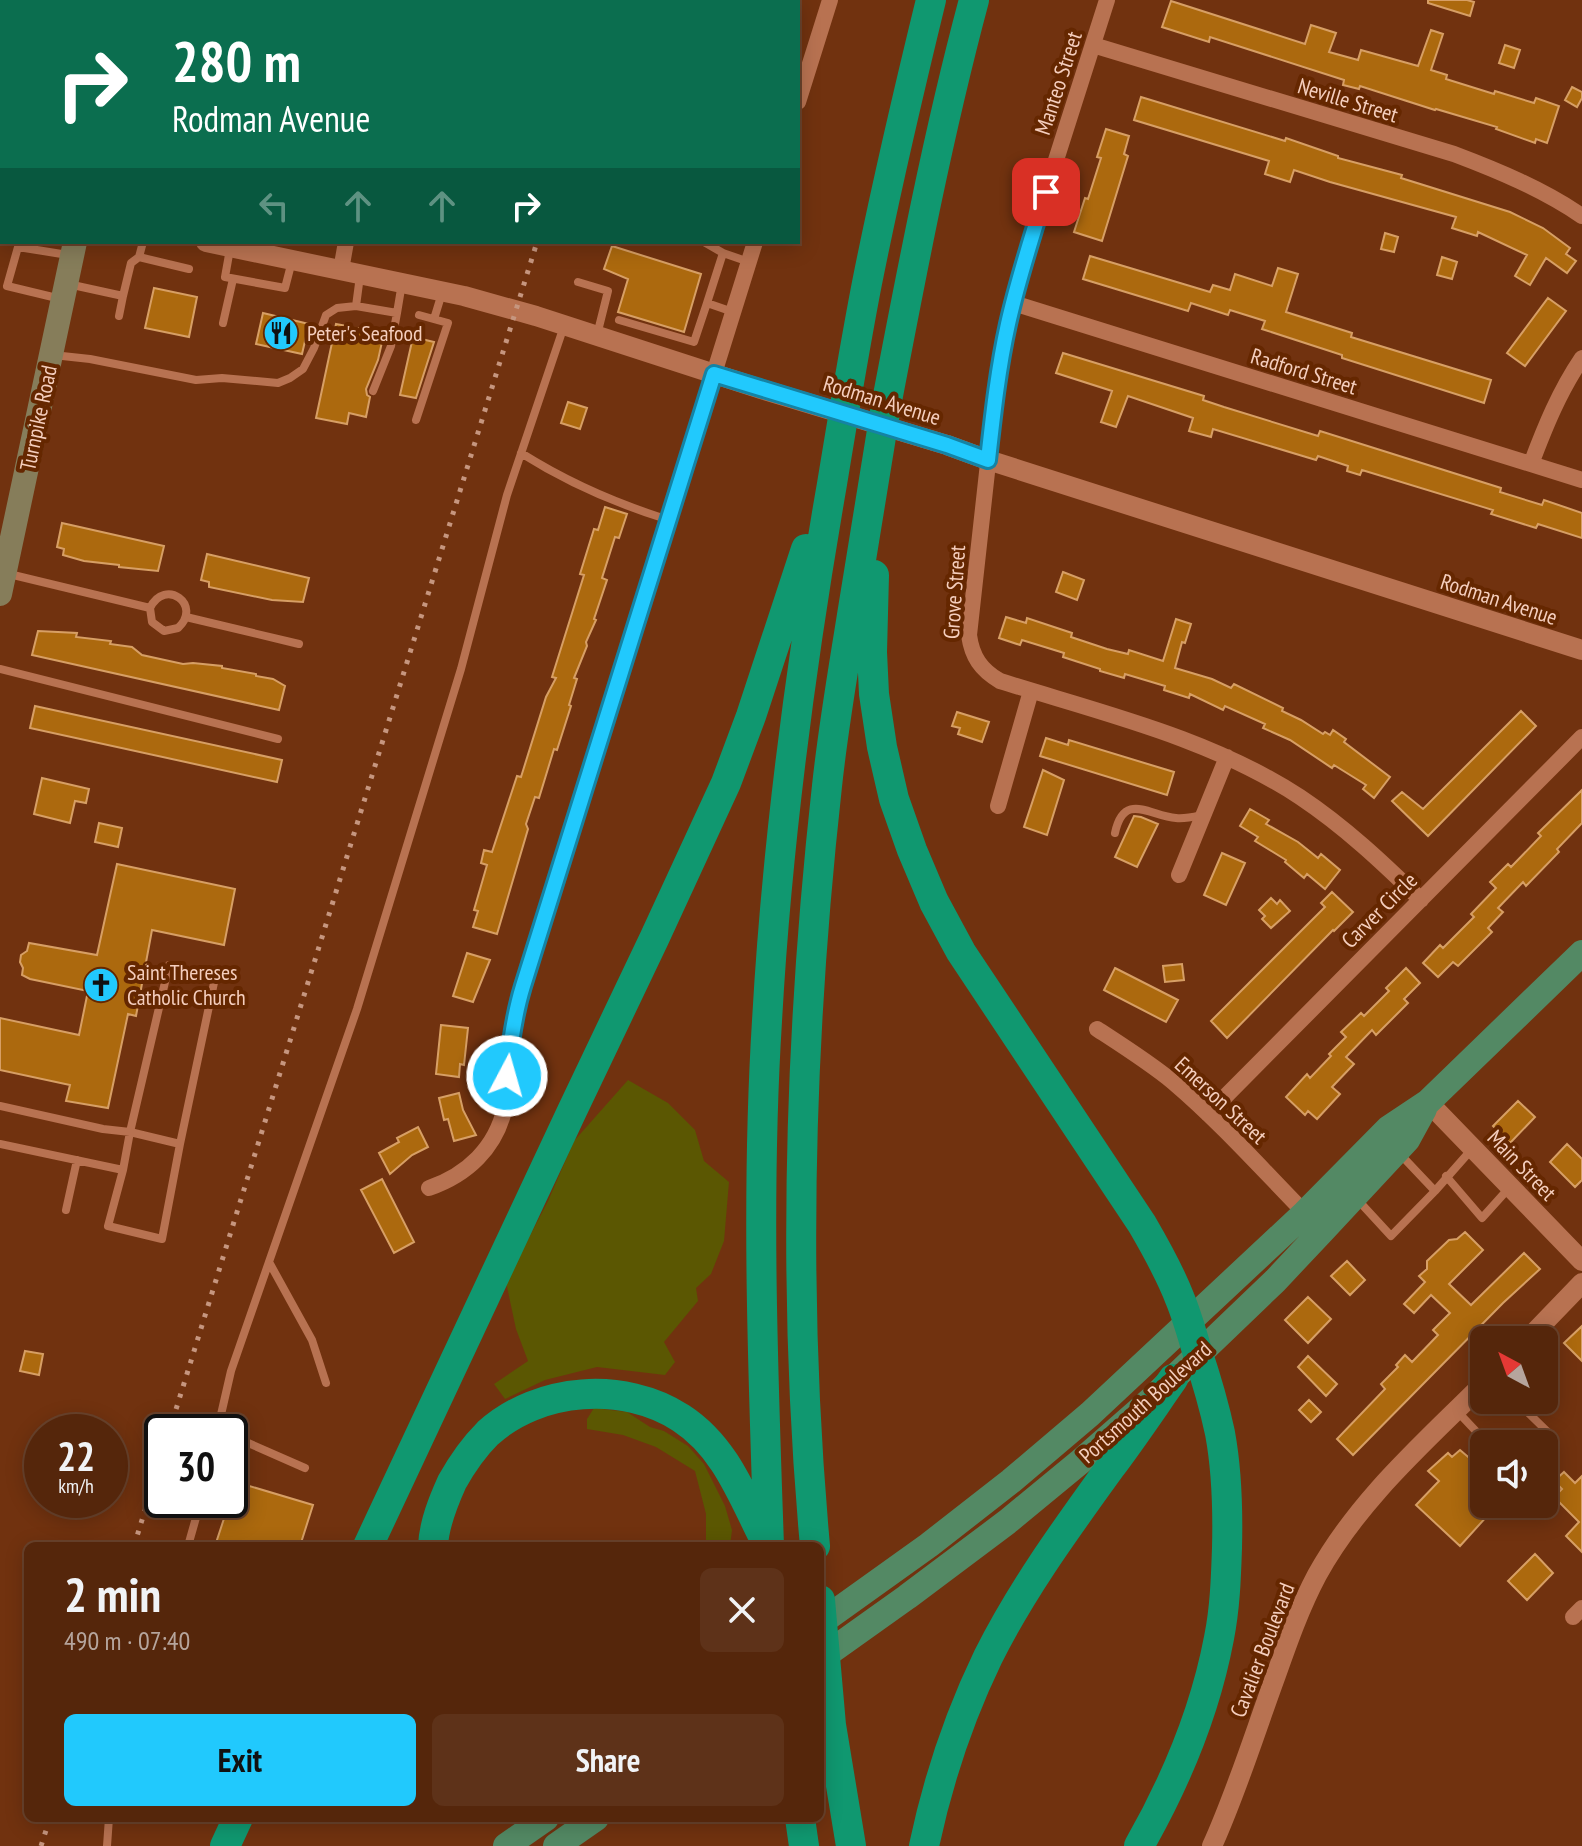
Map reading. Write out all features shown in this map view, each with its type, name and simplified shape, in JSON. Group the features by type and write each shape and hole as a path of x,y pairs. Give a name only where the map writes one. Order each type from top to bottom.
{"highway":[{"path":"768,1542 761,1217 766,1025 786,795 811,606 852,365 909,88 931,0"},
{"path":"815,1542 807,1433 801,1238 809,1006 829,774 873,477 920,230 974,0"},
{"path":"370,1542 726,783 835,466"},
{"path":"873,477 874,694 894,799 912,850 934,902 961,952 1159,1253 1181,1300 1220,1433 1228,1514 1220,1636 1192,1736 1139,1846"},
{"path":"924,1846 951,1745 990,1654 1061,1535 1173,1379"},
{"path":"434,1542 447,1493 472,1450 490,1432 532,1406 590,1393 639,1398 662,1407 683,1419 709,1441 734,1477 766,1542"},
{"path":"824,1645 831,1725 851,1846"},
{"path":"225,1846 236,1822"},
{"path":"801,1822 804,1846"}],"main road":[{"name":"Turnpike Road","path":"2,583 74,249"},
{"name":"Portsmouth Boulevard","path":"824,1620 929,1545 1090,1414 1305,1213 1389,1128 1428,1102 1582,953"},
{"name":"Portsmouth Boulevard","path":"824,1656 1007,1522 1173,1379 1275,1281 1407,1140 1428,1102"},
{"path":"506,1846 540,1822"},
{"path":"556,1846 590,1822"}],"street":[{"path":"800,96 830,0"},
{"name":"Manteo Street","path":"988,460 996,391 1013,303 1107,0"},
{"name":"Neville Street","path":"1093,45 1454,154 1540,190 1582,216"},
{"name":"Rodman Avenue","path":"216,244 281,253 351,273 526,313 1582,650"},
{"path":"346,244 351,273"},
{"path":"429,1188 463,1173 491,1143 500,1125 516,1008 754,244"},
{"name":"Radford Street","path":"1013,303 1582,480"},
{"path":"1531,464 1553,407 1582,358"},
{"name":"Grove Street","path":"988,460 969,635 971,650 987,674 1227,757 1299,797 1339,825 1421,900"},
{"path":"998,806 1031,691"},
{"name":"Carver Circle","path":"1208,1114 1582,737"},
{"path":"1179,875 1227,757"},
{"name":"Emerson Street","path":"1097,1029 1173,1082 1305,1213"},
{"name":"Main Street","path":"1428,1102 1582,1261"},
{"path":"1541,1326 1582,1283"},
{"name":"Cavalier Boulevard","path":"1212,1846 1298,1614 1317,1576 1364,1505 1470,1398"}],"lane":[{"path":"119,316 131,263 139,257 142,244"},
{"path":"707,244 749,262"},
{"path":"74,249 18,247 7,286 123,296"},
{"path":"231,247 225,277 285,288 281,253"},
{"path":"619,320 694,342 723,253"},
{"path":"139,257 189,269"},
{"path":"351,273 356,306"},
{"path":"223,323 233,279"},
{"path":"578,282 608,291 597,336"},
{"path":"373,391 391,346 402,283"},
{"path":"434,319 442,292"},
{"path":"707,303 733,312"},
{"path":"52,354 196,380 222,378 278,383 303,369 326,315 337,308 356,306 397,313"},
{"path":"416,420 448,323 419,315"},
{"path":"223,1414 231,1371 357,1009 461,669 507,495 564,325"},
{"path":"521,453 615,502 669,520"},
{"path":"2,583 150,608"},
{"path":"173,595 184,603 186,617 178,628 164,631 152,622 150,608 159,597 173,595"},
{"path":"186,617 299,644"},
{"path":"0,669 278,739"},
{"path":"1115,833 1123,814 1131,809 1141,807 1174,818 1204,815"},
{"path":"169,965 215,978 162,1239 108,1226 130,1132 169,965"},
{"path":"0,1106 180,1144"},
{"path":"0,1144 123,1170"},
{"path":"1354,1196 1391,1236 1472,1148"},
{"path":"1396,1151 1435,1191"},
{"path":"66,1210 77,1160"},
{"path":"1446,1176 1482,1218 1510,1187"},
{"path":"269,1262 312,1340 326,1383"},
{"path":"1457,1411 1475,1430"},
{"path":"1529,1414 1546,1430"},
{"path":"248,1443 305,1468"},
{"path":"189,1542 196,1518"},
{"path":"107,1846 109,1822"}],"shaded area":[{"path":"628,1080 668,1103 695,1130 704,1161 729,1182 724,1241 711,1274 696,1288 698,1301 664,1342 675,1362 665,1375 597,1367 545,1380 505,1399 494,1384 528,1361 516,1329 506,1282 548,1201 574,1141"},
{"path":"594,1408 627,1412 688,1446 704,1464 725,1506 732,1530 730,1542 706,1542 706,1514 695,1471 656,1447 623,1435 587,1429 587,1419"}],"building":[{"path":"1428,0 1474,2 1470,16 1428,3"},
{"path":"1171,1 1305,44 1311,25 1336,33 1329,52 1358,60 1361,50 1418,66 1431,30 1443,34 1431,70 1447,75 1446,79 1494,94 1495,91 1534,103 1536,98 1559,106 1547,143 1536,139 1535,143 1497,127 1360,86 1359,89 1343,85 1344,80 1210,37 1209,42 1162,27"},
{"path":"1505,45 1520,50 1514,68 1499,63"},
{"path":"1572,87 1582,92 1577,107 1565,100"},
{"path":"1141,97 1285,141 1286,138 1338,158 1402,175 1401,178 1510,212 1543,228 1570,248 1566,254 1576,261 1567,273 1546,258 1530,285 1515,276 1527,255 1478,232 1477,236 1452,228 1456,217 1294,170 1290,182 1265,174 1269,161 1134,120"},
{"path":"1106,129 1129,136 1124,154 1128,156 1102,241 1074,232 1101,158 1097,157"},
{"path":"1385,233 1398,237 1394,252 1381,249"},
{"path":"612,246 701,274 684,332 618,312 628,279 604,269"},
{"path":"1090,256 1210,292 1213,285 1230,290 1235,274 1272,286 1278,268 1298,274 1286,312 1352,333 1351,337 1491,380 1484,403 1262,329 1265,321 1230,310 1228,315 1191,303 1188,311 1083,279"},
{"path":"1442,257 1457,262 1452,279 1437,275"},
{"path":"154,288 197,297 189,337 145,328"},
{"path":"1548,298 1566,311 1525,366 1507,353"},
{"path":"263,313 309,324 302,354 256,344"},
{"path":"336,324 384,333 378,360 366,389 370,397 366,417 349,413 347,424 316,418"},
{"path":"413,337 434,342 416,398 400,395"},
{"path":"1063,353 1204,396 1203,400 1318,436 1320,431 1501,488 1500,492 1542,505 1544,500 1582,513 1582,538 1538,524 1536,528 1491,514 1493,510 1362,470 1360,475 1347,471 1348,466 1318,456 1316,460 1213,429 1211,437 1189,431 1193,418 1128,396 1116,427 1101,422 1112,391 1056,373"},
{"path":"568,402 587,408 580,429 561,423"},
{"path":"605,507 627,514 619,538 615,537 602,578 607,580 574,678 577,679 571,706 539,798 535,797 526,824 528,829 497,934 473,927 478,911 474,910 487,865 481,863 484,850 492,852 517,776 521,777 546,697 556,678 552,677 584,575 580,574 594,529 598,530"},
{"path":"62,523 164,546 158,571 119,567 63,555 64,549 57,547"},
{"path":"207,554 309,578 303,602 272,600 209,587 209,582 201,580"},
{"path":"1063,572 1084,580 1077,600 1056,592"},
{"path":"1006,617 1026,623 1027,618 1107,649 1128,654 1129,650 1163,661 1176,619 1191,624 1175,668 1231,688 1234,684 1283,708 1282,711 1323,734 1330,735 1333,730 1390,777 1374,798 1363,789 1366,785 1334,765 1332,768 1290,740 1263,728 1265,724 1225,706 1223,710 1190,694 1189,698 1164,690 1165,686 1125,674 1124,678 1100,671 1063,657 1064,653 1022,640 1020,645 999,638"},
{"path":"38,631 77,633 76,637 132,647 142,655 183,664 222,666 273,679 285,686 279,710 32,655"},
{"path":"35,706 282,760 277,782 30,728"},
{"path":"1521,711 1536,726 1428,836 1392,801 1402,792 1423,809"},
{"path":"957,712 989,722 982,742 958,734 960,728 952,726"},
{"path":"1046,738 1068,745 1069,740 1174,772 1167,795 1040,756"},
{"path":"1043,770 1064,780 1047,835 1024,827"},
{"path":"42,778 89,789 86,803 75,801 70,823 34,814"},
{"path":"1582,790 1582,823 1526,886 1523,882 1498,908 1503,912 1488,928 1492,932 1458,966 1453,962 1438,977 1423,963 1474,917 1471,914 1496,888 1490,882 1508,864 1511,867 1541,836 1538,833"},
{"path":"1250,809 1269,820 1266,824 1298,842 1318,858 1321,854 1340,870 1325,889 1307,874 1304,878 1286,860 1255,841 1258,837 1240,826"},
{"path":"1134,816 1158,824 1137,867 1115,857"},
{"path":"99,823 122,828 118,847 95,842"},
{"path":"1222,853 1245,863 1226,905 1204,895"},
{"name":"Saint Thereses Catholic Church","path":"117,864 235,889 224,945 152,930 136,1016 128,1014 108,1108 66,1101 70,1085 0,1070 0,1018 79,1035 88,991 22,975 21,955 27,951 29,943 97,955"},
{"path":"1332,892 1353,912 1227,1038 1211,1021 1325,907 1321,903"},
{"path":"1271,898 1277,904 1280,900 1290,911 1271,928 1262,919 1265,916 1259,910"},
{"path":"467,953 490,960 473,1002 453,996"},
{"path":"1182,964 1184,980 1165,982 1163,966"},
{"path":"1115,968 1178,1000 1166,1022 1104,990"},
{"path":"1406,968 1420,983 1404,999 1408,1003 1376,1035 1372,1030 1346,1057 1354,1064 1332,1087 1340,1094 1317,1119 1308,1111 1305,1115 1286,1097 1307,1074 1310,1078 1331,1056 1329,1054 1346,1037 1341,1032 1361,1013 1364,1016"},
{"path":"441,1025 468,1028 464,1065 460,1064 459,1077 436,1074"},
{"path":"459,1093 463,1110 476,1135 454,1141 448,1119 444,1120 439,1098"},
{"path":"1518,1101 1535,1117 1510,1143 1493,1126"},
{"path":"418,1127 428,1147 412,1155 390,1174 379,1153 399,1142 397,1138"},
{"path":"1567,1144 1582,1159 1582,1180 1575,1187 1550,1162"},
{"path":"382,1179 414,1242 394,1253 361,1190"},
{"path":"1465,1232 1483,1250 1449,1284 1471,1305 1524,1253 1540,1269 1480,1326 1470,1326 1470,1336 1353,1455 1337,1439 1385,1389 1381,1384 1405,1355 1412,1362 1438,1335 1433,1330 1450,1313 1431,1295 1414,1313 1404,1304 1425,1282 1419,1276 1427,1269 1427,1261 1449,1240 1457,1239"},
{"path":"1347,1261 1365,1280 1350,1295 1331,1276"},
{"path":"1308,1297 1331,1319 1308,1343 1285,1320"},
{"path":"1582,1326 1582,1361 1564,1343"},
{"path":"25,1351 43,1354 39,1375 20,1371"},
{"path":"1308,1356 1337,1384 1326,1396 1298,1367"},
{"path":"1309,1400 1321,1412 1311,1422 1299,1410"},
{"path":"1460,1450 1470,1458 1470,1518 1485,1518 1460,1546 1416,1505 1439,1481 1428,1471 1448,1453 1452,1457"},
{"path":"1564,1472 1575,1483 1582,1476 1582,1552 1566,1536 1579,1522 1558,1501 1558,1493 1562,1489 1558,1485 1558,1477"},
{"path":"248,1486 313,1505 301,1542 216,1542 224,1518 248,1518"},
{"path":"1535,1554 1553,1573 1527,1600 1508,1581"}],"railway":[{"path":"175,1414 536,244"},
{"path":"135,1542 144,1514"},
{"path":"41,1846 49,1822"}],"place":[{"name":"Peter's Seafood","path":"281,333"},
{"name":"Saint Thereses Catholic Church","path":"101,985"}],"route":[{"path":"507,1076 516,1008 714,374 988,460 1007,327 1046,192"}]}
